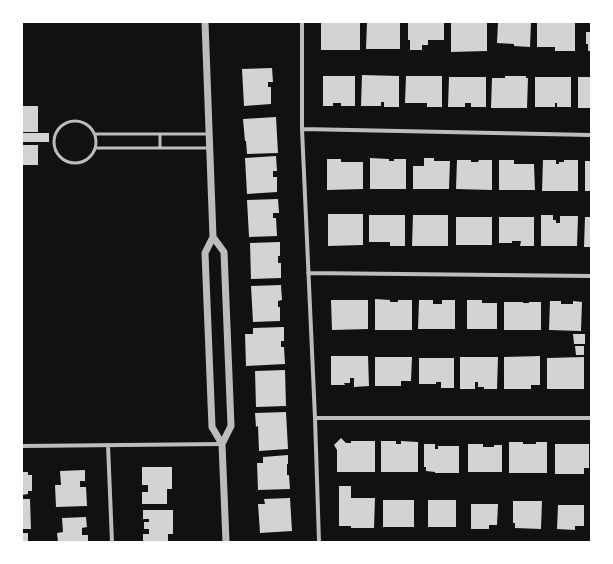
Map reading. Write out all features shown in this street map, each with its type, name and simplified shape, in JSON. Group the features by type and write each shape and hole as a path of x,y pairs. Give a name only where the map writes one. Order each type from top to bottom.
{"street":[{"path":"205,22 213,237 205,253 212,427 222,444 226,542"},
{"path":"302,22 302,129 319,542"},
{"path":"302,129 591,134"},
{"path":"213,237 224,252 225,260 231,426 222,444"},
{"path":"308,273 591,276"},
{"path":"315,418 591,418"},
{"path":"22,446 222,444"},
{"path":"108,445 112,542"}],"lane":[{"path":"79,121 89,126 95,134 95,148 89,158 84,161 72,162 61,157 57,153 54,141 55,135 62,126 67,123 79,121"},
{"path":"95,134 209,134"},
{"path":"160,134 160,148"},
{"path":"95,148 210,148"}],"building":[{"path":"321,22 360,22 360,50 321,50"},
{"path":"367,22 400,22 400,49 366,49"},
{"path":"408,22 444,22 444,40 428,40 428,45 422,45 422,50 410,50 410,40 408,40"},
{"path":"451,22 487,22 487,51 451,52"},
{"path":"498,22 531,22 530,47 497,43"},
{"path":"537,22 575,22 575,51 555,51 555,47 537,47"},
{"path":"586,32 591,32 591,51 588,51 588,44 586,44"},
{"path":"272,68 273,82 268,82 268,87 271,87 271,104 244,106 242,69"},
{"path":"362,75 399,76 399,107 384,107 384,102 381,102 381,106 361,106"},
{"path":"323,76 355,76 355,106 341,106 341,103 333,103 333,106 323,106"},
{"path":"406,76 442,76 442,107 427,107 427,103 405,103"},
{"path":"505,76 526,76 526,78 528,78 527,108 491,108 492,78 505,78"},
{"path":"449,77 486,77 486,107 471,107 471,103 465,103 465,107 448,107"},
{"path":"535,77 571,77 571,107 557,107 557,103 555,103 555,107 535,107"},
{"path":"578,77 591,77 591,108 578,108"},
{"path":"22,106 38,106 38,132 22,132"},
{"path":"276,117 278,153 247,154 243,119"},
{"path":"22,133 49,133 49,142 22,142"},
{"path":"22,145 38,145 38,165 22,165"},
{"path":"276,156 277,171 273,171 273,177 277,177 277,192 247,194 245,158"},
{"path":"370,158 389,159 389,161 394,161 394,159 406,159 406,189 370,189"},
{"path":"424,158 434,158 434,161 450,161 449,189 413,189 413,166 424,166"},
{"path":"327,159 341,159 341,162 363,162 363,189 327,190"},
{"path":"457,160 471,160 471,162 478,162 479,160 492,160 492,190 456,189"},
{"path":"499,160 514,160 514,164 534,164 535,190 499,190"},
{"path":"543,160 556,160 556,164 559,164 559,162 564,162 564,160 578,160 578,191 542,191"},
{"path":"585,161 591,161 591,191 585,191"},
{"path":"278,199 279,213 273,213 273,218 276,218 277,236 249,237 247,200"},
{"path":"328,214 363,214 363,245 328,246"},
{"path":"369,215 405,215 405,246 390,246 390,242 369,242"},
{"path":"413,215 448,215 448,246 412,246"},
{"path":"541,215 553,215 553,220 556,220 556,223 560,223 560,216 578,216 577,246 541,246"},
{"path":"456,217 492,217 492,245 456,245"},
{"path":"499,217 534,217 534,246 520,246 521,241 499,243"},
{"path":"585,217 591,217 591,247 584,247"},
{"path":"280,242 280,256 278,256 278,263 281,263 281,278 251,279 250,243"},
{"path":"281,285 282,300 278,301 278,307 280,307 280,321 253,322 251,286"},
{"path":"375,299 390,300 390,302 398,302 398,300 412,300 412,330 375,330"},
{"path":"331,300 368,300 368,329 332,330"},
{"path":"419,300 433,300 433,304 442,304 442,300 455,300 455,329 418,329"},
{"path":"467,300 482,300 482,303 497,303 497,329 467,329"},
{"path":"550,301 561,301 561,304 573,304 573,301 582,302 581,331 549,330"},
{"path":"504,302 541,302 541,330 504,330"},
{"path":"284,327 284,341 281,341 281,347 284,347 285,364 246,366 245,334 253,334 253,328"},
{"path":"573,334 585,334 585,344 574,344"},
{"path":"575,346 584,346 584,355 576,355"},
{"path":"331,356 368,356 369,386 354,387 354,378 350,378 350,383 344,383 345,385 331,385"},
{"path":"540,356 540,385 531,385 531,389 504,389 504,357"},
{"path":"375,357 412,357 411,381 401,381 401,386 375,386"},
{"path":"460,357 498,357 497,389 484,389 484,387 478,387 478,382 475,382 475,389 460,389"},
{"path":"584,357 584,389 547,389 547,358"},
{"path":"419,358 454,358 454,388 441,388 441,382 436,382 436,384 419,384"},
{"path":"285,370 286,406 256,407 255,371"},
{"path":"286,412 288,449 259,451 258,426 256,427 255,413"},
{"path":"341,438 346,443 351,443 351,441 375,441 375,472 337,472 337,450 334,445"},
{"path":"381,441 396,441 396,444 401,444 401,441 418,442 418,472 381,472"},
{"path":"509,442 536,444 536,442 547,442 547,473 509,473"},
{"path":"424,444 435,444 435,449 438,449 438,446 459,446 459,473 435,473 426,471 426,467 424,467"},
{"path":"468,444 483,444 483,447 502,445 502,472 468,472"},
{"path":"555,444 589,444 589,468 584,468 584,474 555,474"},
{"path":"288,455 287,475 289,475 290,489 258,490 257,463 263,463 263,457"},
{"path":"142,467 172,467 172,489 167,489 167,504 142,504 142,492 148,492 148,485 142,485"},
{"path":"85,470 85,481 80,481 80,487 86,487 87,506 56,507 55,485 61,485 60,471"},
{"path":"22,472 28,472 28,475 32,475 32,491 28,491 28,494 22,495"},
{"path":"339,486 351,486 351,498 375,498 374,528 351,528 351,526 339,526"},
{"path":"290,498 292,531 260,533 258,504 265,504 264,499"},
{"path":"22,499 30,499 31,529 22,529"},
{"path":"383,500 414,500 414,527 383,527"},
{"path":"428,500 456,500 456,527 428,527"},
{"path":"513,501 542,501 541,529 515,528 515,523 513,523"},
{"path":"471,504 498,504 497,525 489,525 489,529 471,529"},
{"path":"558,505 584,505 584,526 575,526 575,530 557,529"},
{"path":"143,510 173,510 173,534 168,534 168,542 143,542 143,534 149,534 149,529 144,529 144,522 149,522 149,519 143,519"},
{"path":"86,517 87,527 82,528 82,535 88,535 88,542 58,542 57,533 63,532 62,518"},
{"path":"22,533 28,533 28,542 22,542"}]}
